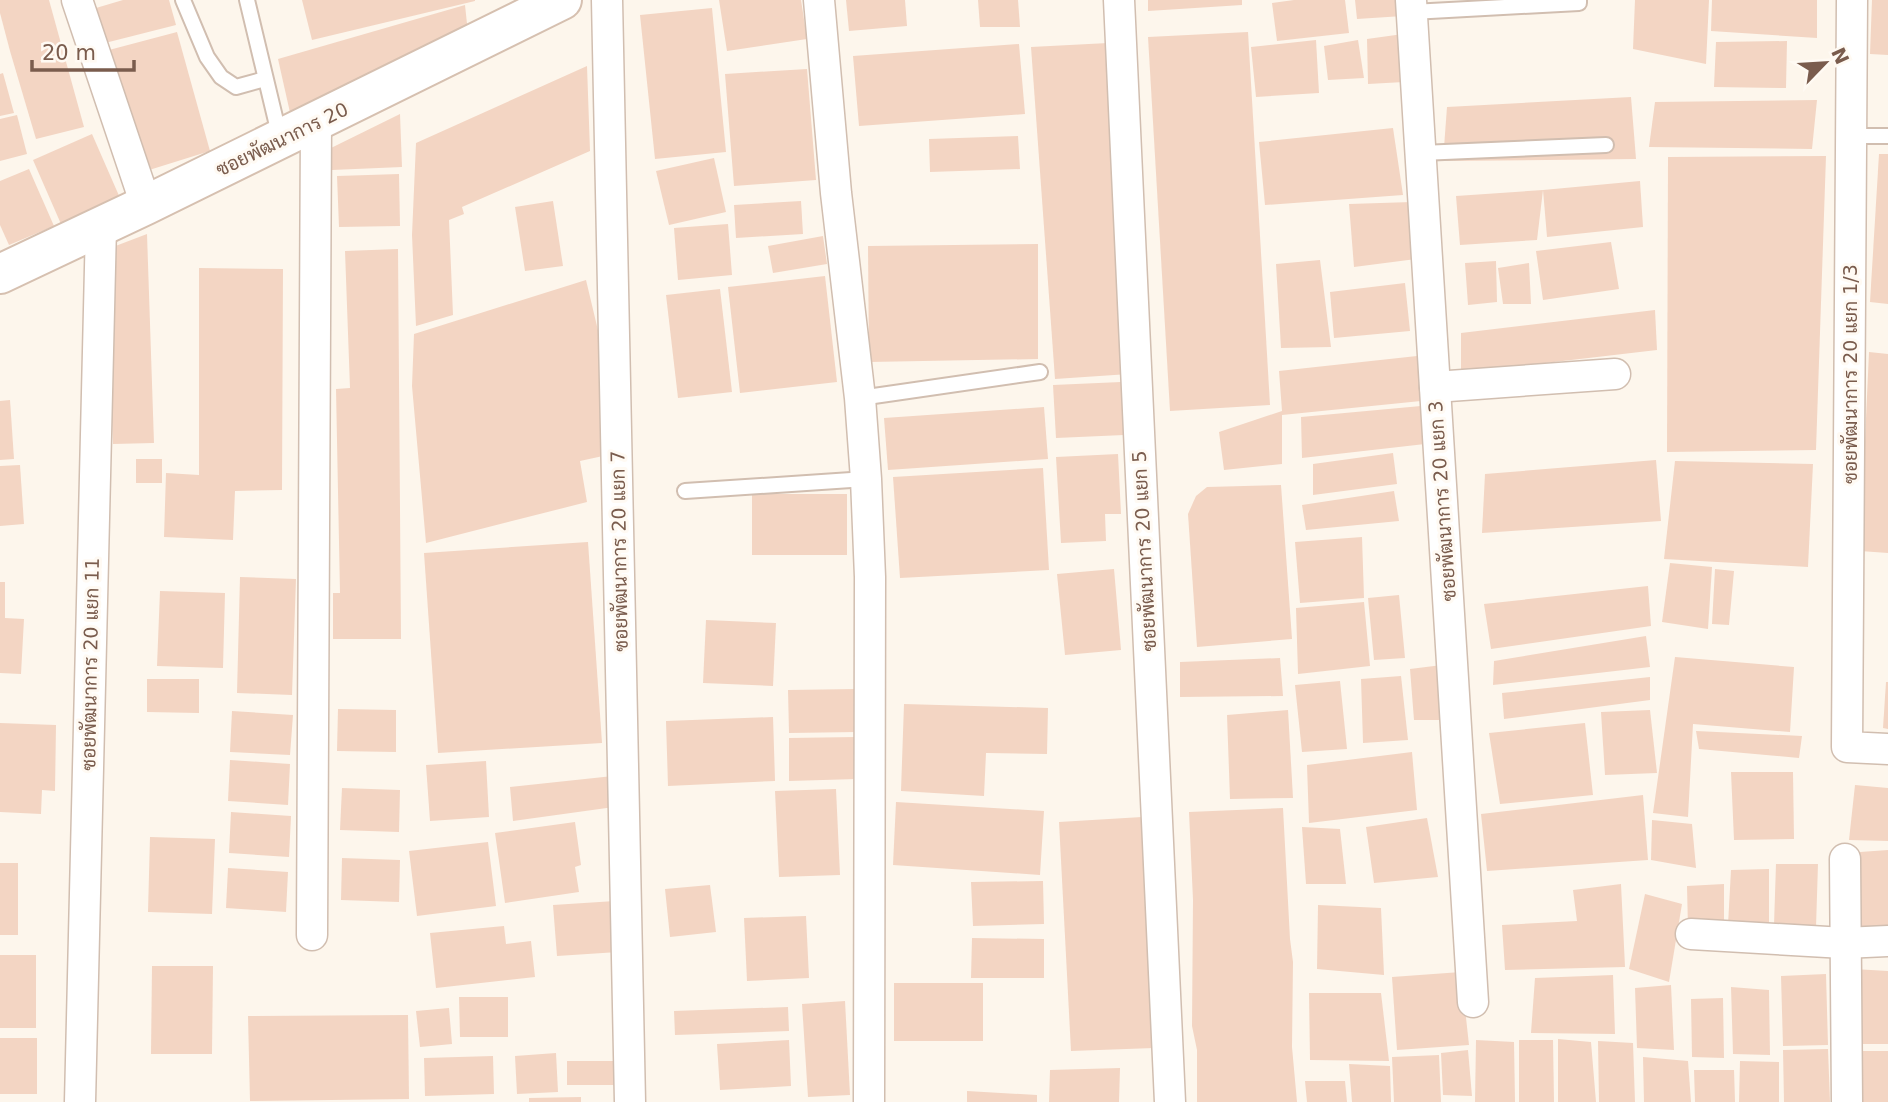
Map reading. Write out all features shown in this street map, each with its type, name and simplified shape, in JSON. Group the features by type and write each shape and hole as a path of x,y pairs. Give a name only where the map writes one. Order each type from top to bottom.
{"street":[{"path":"76,0 146,205"},
{"name":"ซอยพัฒนาการ 20","path":"2,268 101,226 316,122 522,9 562,0"},
{"name":"ซอยพัฒนาการ 20 แยก 7","path":"607,0 631,1102"},
{"path":"819,0 866,479 870,577 869,1102"},
{"name":"ซอยพัฒนาการ 20 แยก 5","path":"1119,0 1170,1102"},
{"name":"ซอยพัฒนาการ 20 แยก 1/3","path":"1852,0 1847,747 1888,749"},
{"name":"ซอยพัฒนาการ 20 แยก 3","path":"1411,6 1473,1002"},
{"path":"312,935 316,122"},
{"name":"ซอยพัฒนาการ 20 แยก 11","path":"80,1102 101,226"},
{"path":"1435,387 1615,374"},
{"path":"1845,859 1847,1102"},
{"path":"1691,934 1844,943 1888,941"}],"lane":[{"path":"183,0 207,57 221,77 236,87 265,79"},
{"path":"247,0 280,139"},
{"path":"1411,6 1579,4 1579,0"},
{"path":"1851,136 1888,136"},
{"path":"1421,153 1606,145"},
{"path":"860,398 1040,372"},
{"path":"685,491 866,479"}],"building":[{"path":"0,0 49,0 84,127 36,139 0,13"},
{"path":"123,0 169,0 176,25 105,43 96,8"},
{"path":"302,0 475,0 475,1 312,40"},
{"path":"719,0 801,0 807,39 727,51"},
{"path":"846,0 905,0 907,26 849,31"},
{"path":"978,0 1018,0 1020,27 980,27"},
{"path":"1148,0 1242,0 1242,5 1148,11"},
{"path":"1345,0 1349,33 1277,41 1272,3"},
{"path":"1355,0 1401,0 1403,16 1357,19"},
{"path":"1635,0 1709,0 1706,64 1633,49"},
{"path":"1712,0 1817,0 1817,38 1711,31"},
{"path":"1872,0 1888,0 1888,55 1870,54"},
{"path":"465,5 468,33 291,117 278,59"},
{"path":"712,8 726,152 655,159 640,15"},
{"path":"177,32 210,151 146,171 109,50"},
{"path":"1248,32 1270,405 1170,411 1148,37"},
{"path":"1403,34 1404,82 1368,84 1367,39"},
{"path":"1316,40 1319,93 1256,97 1251,47"},
{"path":"1358,40 1364,78 1328,80 1324,46"},
{"path":"1787,41 1786,88 1714,87 1716,42"},
{"path":"1108,43 1129,374 1055,379 1031,47"},
{"path":"1019,44 1025,114 859,126 853,56"},
{"path":"587,66 590,151 462,207 464,214 449,220 453,315 416,326 412,235 416,143"},
{"path":"807,69 816,180 734,186 725,74"},
{"path":"3,73 14,113 0,116 0,74"},
{"path":"1631,97 1636,159 1443,161 1447,107"},
{"path":"1817,100 1812,149 1649,147 1655,102"},
{"path":"400,114 402,167 332,170 331,148"},
{"path":"17,115 27,154 0,161 0,119"},
{"path":"1393,128 1403,195 1265,205 1259,142"},
{"path":"92,134 120,198 61,224 33,160"},
{"path":"1018,136 1020,169 930,172 929,139"},
{"path":"1879,154 1888,154 1888,304 1870,302"},
{"path":"1826,156 1816,450 1667,452 1668,157"},
{"path":"714,158 726,212 669,225 656,171"},
{"path":"29,169 54,226 9,245 0,225 0,181"},
{"path":"399,174 400,226 339,227 337,176"},
{"path":"1640,181 1643,227 1547,237 1543,190"},
{"path":"1543,190 1537,240 1460,245 1456,196"},
{"path":"553,201 563,266 525,271 515,207"},
{"path":"801,201 803,234 736,238 734,205"},
{"path":"1412,202 1416,259 1354,267 1349,204"},
{"path":"728,224 732,275 678,280 674,228"},
{"path":"147,234 154,443 113,444 105,250"},
{"path":"823,236 827,264 773,273 768,246"},
{"path":"1611,242 1619,289 1543,300 1536,251"},
{"path":"1038,244 1038,359 869,362 868,246"},
{"path":"398,249 401,639 333,639 333,593 340,593 336,389 350,388 345,251"},
{"path":"1320,260 1331,347 1281,348 1276,264"},
{"path":"1496,261 1497,302 1468,305 1465,263"},
{"path":"1529,263 1531,304 1503,304 1498,268"},
{"path":"199,268 283,269 282,490 235,491 233,540 164,537 166,473 199,475"},
{"path":"825,276 837,382 740,393 728,287"},
{"path":"586,280 601,343 603,456 580,461 587,502 426,543 412,386 414,334"},
{"path":"1405,283 1410,331 1334,338 1330,292"},
{"path":"720,289 732,392 678,398 666,295"},
{"path":"1655,310 1657,350 1461,373 1461,333"},
{"path":"1869,352 1888,354 1888,553 1860,551"},
{"path":"1417,356 1421,401 1282,415 1282,464 1224,470 1219,432 1282,411 1279,371"},
{"path":"1121,382 1124,435 1056,438 1053,385"},
{"path":"10,400 14,459 0,460 0,401"},
{"path":"1421,406 1425,444 1302,458 1301,417"},
{"path":"1044,407 1048,459 888,470 884,418"},
{"path":"1393,453 1397,484 1313,495 1313,464"},
{"path":"1118,454 1121,514 1105,514 1106,541 1061,543 1056,457"},
{"path":"136,459 162,459 162,483 136,483"},
{"path":"1656,460 1661,521 1482,533 1485,474"},
{"path":"1675,461 1813,464 1808,567 1664,559"},
{"path":"20,465 24,524 0,526 0,466"},
{"path":"1043,468 1049,570 900,578 893,477"},
{"path":"1281,485 1292,639 1197,647 1188,514 1196,496 1207,487"},
{"path":"1394,491 1399,521 1306,530 1302,505"},
{"path":"752,494 847,494 847,555 752,555"},
{"path":"1362,537 1364,598 1300,603 1295,542"},
{"path":"588,542 602,743 438,753 424,553"},
{"path":"1670,563 1712,567 1708,629 1662,622"},
{"path":"1114,569 1121,650 1065,655 1057,574"},
{"path":"1715,569 1734,571 1729,625 1712,624"},
{"path":"240,577 296,579 292,695 237,693"},
{"path":"0,582 5,582 5,618 24,619 21,674 0,673"},
{"path":"1648,586 1651,626 1491,649 1484,604"},
{"path":"160,591 225,593 223,668 157,666"},
{"path":"1399,595 1405,658 1374,660 1368,598"},
{"path":"1364,602 1370,666 1298,674 1296,608"},
{"path":"706,620 776,623 773,686 703,683"},
{"path":"1646,636 1650,667 1493,685 1494,661"},
{"path":"1675,657 1794,667 1790,732 1693,724 1688,817 1653,813"},
{"path":"1280,658 1283,696 1180,697 1180,662"},
{"path":"1442,665 1450,720 1414,720 1410,669"},
{"path":"1401,676 1408,740 1363,743 1361,679"},
{"path":"1650,677 1650,700 1504,719 1502,693"},
{"path":"147,679 199,679 199,713 147,712"},
{"path":"1340,681 1347,749 1302,752 1295,685"},
{"path":"1888,682 1888,729 1883,728"},
{"path":"856,689 857,732 789,733 788,690"},
{"path":"904,704 1048,708 1047,754 986,753 984,796 901,791"},
{"path":"338,709 396,710 396,752 337,751"},
{"path":"1288,710 1293,798 1230,799 1227,715"},
{"path":"1650,710 1657,773 1605,775 1601,712"},
{"path":"232,711 293,715 290,755 230,752"},
{"path":"773,717 775,781 668,786 666,721"},
{"path":"0,723 56,725 55,791 42,790 41,814 0,812"},
{"path":"1585,723 1593,795 1500,804 1489,733"},
{"path":"1696,731 1802,736 1799,758 1699,749"},
{"path":"856,737 857,779 789,781 789,738"},
{"path":"1412,752 1417,810 1309,823 1307,765"},
{"path":"230,760 290,764 288,805 228,801"},
{"path":"486,761 489,817 430,821 426,765"},
{"path":"1731,772 1793,772 1794,839 1734,840"},
{"path":"613,776 614,807 513,821 510,787"},
{"path":"1855,785 1888,788 1888,841 1849,840"},
{"path":"342,788 400,790 399,832 340,830"},
{"path":"836,789 840,875 779,877 775,791"},
{"path":"1643,795 1648,860 1487,871 1481,814"},
{"path":"896,802 1044,811 1040,875 893,865"},
{"path":"1283,808 1293,962 1292,1047 1297,1102 1197,1102 1197,1050 1192,1026 1193,900 1189,812"},
{"path":"231,812 291,816 289,857 229,853"},
{"path":"1142,817 1154,1048 1071,1051 1059,822"},
{"path":"1427,818 1438,877 1374,883 1366,827"},
{"path":"1652,820 1692,824 1696,868 1651,860"},
{"path":"575,822 581,865 575,867 579,892 505,903 495,833"},
{"path":"1302,827 1340,829 1346,884 1306,884"},
{"path":"150,837 215,839 212,914 148,912"},
{"path":"488,842 496,906 417,916 409,851"},
{"path":"1888,850 1888,929 1860,929 1860,852"},
{"path":"342,858 400,860 399,902 341,900"},
{"path":"0,863 18,863 18,935 0,935"},
{"path":"1776,864 1818,864 1816,927 1774,925"},
{"path":"228,868 288,872 286,912 226,908"},
{"path":"1769,869 1769,926 1728,925 1731,870"},
{"path":"1043,881 1044,924 973,926 971,882"},
{"path":"1621,884 1625,967 1505,970 1502,925 1577,921 1573,890"},
{"path":"1724,884 1724,930 1688,929 1687,886"},
{"path":"710,885 716,932 670,937 665,889"},
{"path":"1645,894 1682,904 1669,982 1629,969"},
{"path":"615,901 618,952 557,956 553,905"},
{"path":"1318,905 1381,908 1384,975 1317,969"},
{"path":"806,916 809,978 747,981 744,918"},
{"path":"504,926 506,944 531,941 535,977 436,988 430,933"},
{"path":"972,938 1044,939 1044,978 971,978"},
{"path":"0,955 36,955 36,1028 0,1028"},
{"path":"152,966 213,966 212,1054 151,1054"},
{"path":"1854,969 1888,971 1888,1044 1855,1044"},
{"path":"1461,972 1469,1045 1397,1050 1392,977"},
{"path":"1826,974 1828,1045 1783,1046 1781,976"},
{"path":"1613,975 1615,1034 1531,1033 1535,978"},
{"path":"894,983 983,983 983,1041 894,1041"},
{"path":"1671,985 1674,1050 1637,1048 1635,988"},
{"path":"1731,987 1769,990 1770,1055 1733,1054"},
{"path":"1309,993 1381,993 1389,1061 1310,1060"},
{"path":"459,997 508,997 508,1037 460,1037"},
{"path":"1723,998 1724,1058 1692,1057 1691,999"},
{"path":"845,1001 850,1095 808,1097 802,1004"},
{"path":"788,1007 789,1031 675,1035 674,1011"},
{"path":"449,1008 452,1044 420,1047 416,1011"},
{"path":"408,1015 409,1099 250,1101 248,1016"},
{"path":"0,1038 37,1038 37,1094 0,1094"},
{"path":"1558,1039 1591,1042 1596,1102 1558,1102"},
{"path":"789,1040 791,1086 720,1090 717,1044"},
{"path":"1476,1040 1514,1042 1515,1102 1475,1102"},
{"path":"1519,1040 1553,1040 1554,1102 1519,1102"},
{"path":"1598,1041 1633,1043 1635,1102 1599,1102"},
{"path":"1828,1049 1830,1102 1784,1102 1783,1050"},
{"path":"1468,1050 1472,1096 1443,1095 1441,1053"},
{"path":"1856,1051 1888,1051 1888,1102 1854,1102"},
{"path":"556,1053 558,1092 517,1094 515,1056"},
{"path":"1439,1055 1441,1102 1394,1102 1392,1057"},
{"path":"493,1056 494,1094 425,1096 424,1058"},
{"path":"1643,1057 1688,1061 1691,1102 1644,1102"},
{"path":"567,1061 620,1061 620,1085 567,1085"},
{"path":"1740,1061 1779,1062 1779,1102 1739,1102"},
{"path":"1349,1064 1390,1066 1391,1102 1352,1102"},
{"path":"1120,1068 1119,1102 1049,1102 1050,1070"},
{"path":"1694,1070 1734,1070 1735,1102 1695,1102"},
{"path":"1305,1081 1345,1081 1347,1102 1307,1102"},
{"path":"967,1091 1037,1095 1037,1102 967,1102"},
{"path":"581,1097 581,1102 529,1102 529,1098"}]}
